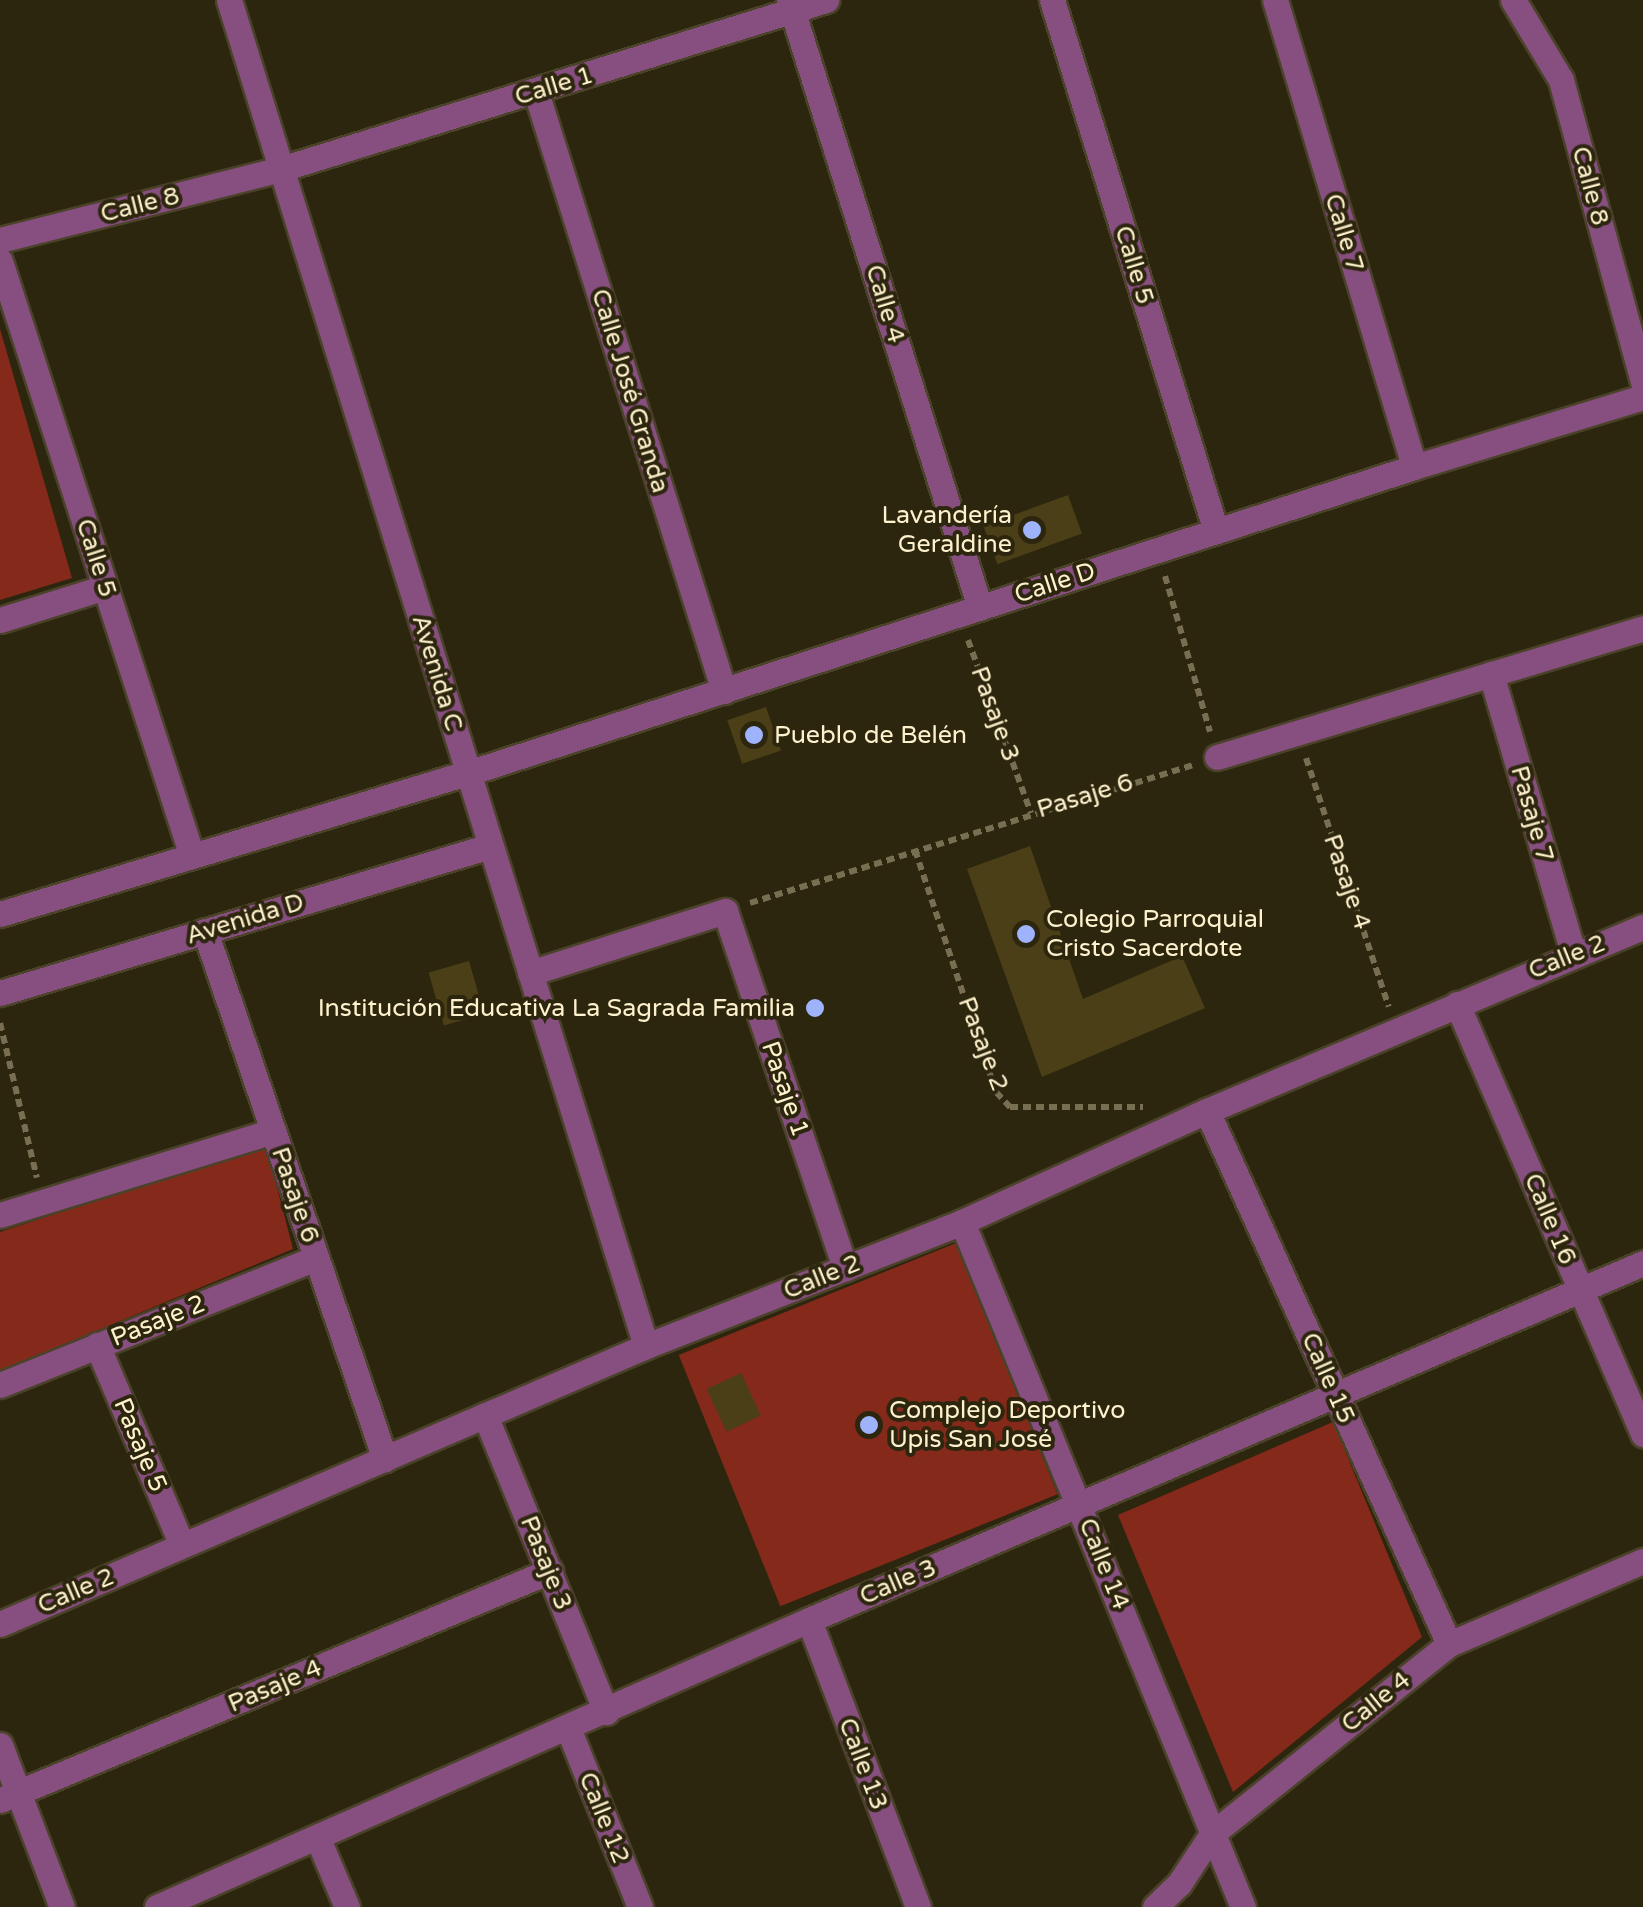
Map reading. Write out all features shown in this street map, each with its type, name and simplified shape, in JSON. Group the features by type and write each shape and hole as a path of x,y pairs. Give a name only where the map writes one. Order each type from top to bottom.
{"street":[{"name":"Avenida C","path":"228,0 646,1346"},
{"name":"Calle 1","path":"281,170 536,92 791,5 826,0"},
{"name":"Calle 5","path":"1052,0 1216,531"},
{"name":"Calle 7","path":"1275,0 1414,466"},
{"name":"Calle 8","path":"1513,0 1562,80 1643,382"},
{"name":"Calle 4","path":"791,5 969,611"},
{"name":"Calle José Granda","path":"536,92 724,690"},
{"name":"Calle 8","path":"0,240 281,170"},
{"name":"Calle 5","path":"0,261 192,856"},
{"name":"Calle D","path":"468,773 1414,466 1643,397"},
{"path":"0,620 106,587"},
{"path":"1217,757 1643,628"},
{"name":"Pasaje 7","path":"1491,674 1573,954"},
{"path":"0,914 468,773"},
{"name":"Avenida D","path":"0,993 490,846"},
{"path":"530,974 725,911"},
{"name":"Pasaje 1","path":"725,911 845,1268"},
{"name":"Calle 2","path":"0,1624 646,1346 962,1222 1207,1112 1643,927"},
{"name":"Pasaje 6","path":"205,931 385,1459"},
{"name":"Calle 16","path":"1457,1004 1643,1434"},
{"name":"Calle 15","path":"1207,1112 1449,1644"},
{"path":"0,1216 273,1132"},
{"name":"Calle 14","path":"962,1222 1243,1907"},
{"name":"Pasaje 2","path":"0,1385 316,1258"},
{"name":"Calle 3","path":"157,1907 809,1620 1643,1263"},
{"name":"Pasaje 5","path":"97,1345 182,1545"},
{"name":"Pasaje 3","path":"485,1416 606,1712"},
{"name":"Calle 4","path":"1155,1907 1180,1884 1212,1834 1449,1644 1643,1561"},
{"name":"Pasaje 4","path":"9,1796 550,1571"},
{"name":"Calle 13","path":"809,1620 918,1907"},
{"name":"Calle 12","path":"568,1728 640,1907"},
{"path":"0,1745 9,1796 62,1907"},
{"path":"318,1838 347,1907"}],"path":[{"path":"1158,550 1217,757"},
{"name":"Pasaje 3","path":"969,611 1031,813"},
{"name":"Pasaje 4","path":"1297,733 1397,1030"},
{"name":"Pasaje 6","path":"725,911 1217,757"},
{"name":"Pasaje 2","path":"915,850 996,1092 1010,1107 1157,1108"},
{"path":"0,1024 42,1202"}],"shaded area":[{"path":"0,329 72,578 0,600"},
{"path":"266,1145 293,1249 0,1371 0,1232"},
{"name":"Complejo Deportivo Upis San José","path":"956,1243 1058,1494 780,1606 679,1355"},
{"path":"1333,1422 1422,1637 1233,1792 1118,1515"}],"building":[{"name":"Lavandería Geraldine","path":"1068,495 1082,534 997,564 983,526"},
{"name":"Pueblo de Belén","path":"766,707 781,750 742,764 727,720"},
{"name":"Colegio Parroquial Cristo Sacerdote","path":"1030,846 1083,999 1182,956 1205,1008 1042,1077 967,869"},
{"path":"469,961 484,1014 444,1025 429,973"},
{"path":"741,1373 761,1416 726,1432 707,1389"}],"place":[{"name":"Lavandería Geraldine","path":"1032,530"},
{"name":"Pueblo de Belén","path":"754,735"},
{"name":"Colegio Parroquial Cristo Sacerdote","path":"1026,934"},
{"name":"Institución Educativa La Sagrada Familia","path":"815,1008"},
{"name":"Complejo Deportivo Upis San José","path":"869,1425"}]}
